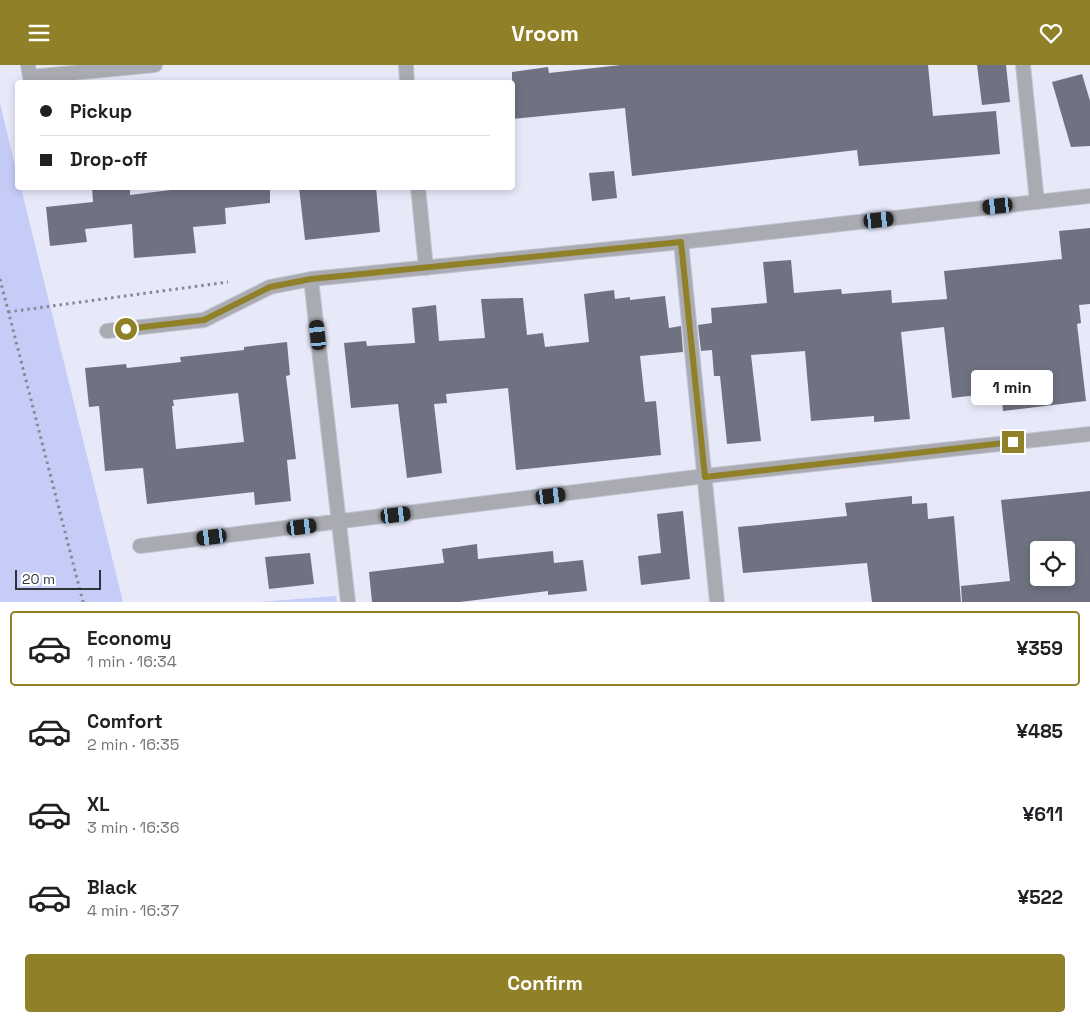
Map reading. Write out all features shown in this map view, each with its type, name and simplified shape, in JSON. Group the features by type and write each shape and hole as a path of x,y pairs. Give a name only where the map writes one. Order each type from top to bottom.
{"street":[{"path":"28,65 30,77 154,65"},
{"path":"406,65 407,80"},
{"path":"1023,65 1037,202"},
{"path":"418,190 426,269"},
{"path":"107,331 204,320 270,287 311,279 681,242 1090,196"},
{"path":"681,242 718,602"},
{"path":"311,279 348,602"},
{"path":"140,546 705,477 1090,434"}],"path":[{"path":"0,279 83,602"},
{"path":"8,312 236,281"}],"shaded area":[{"path":"0,103 15,166 15,190 21,190 123,602 0,602"},
{"path":"336,596 337,602 259,602"}],"building":[{"path":"621,65 928,65 933,116 996,111 1000,154 859,166 857,150 632,176 625,108 515,119 515,80 512,80 512,72 548,67 549,73"},
{"path":"977,65 1006,65 1010,102 982,105"},
{"path":"1082,74 1090,101 1090,146 1071,147 1052,82"},
{"path":"614,171 617,198 592,201 589,173"},
{"path":"92,190 130,190 130,195 171,190 270,190 270,203 225,208 226,224 193,227 196,253 134,258 132,224 85,229 87,242 50,246 46,207 93,202"},
{"path":"299,190 376,190 380,232 305,240"},
{"path":"1090,228 1090,304 1079,305 1081,323 1077,324 1086,401 1003,411 1001,392 952,398 944,327 901,332 910,419 874,422 874,416 811,421 805,351 751,355 761,441 727,444 720,376 714,376 712,350 701,351 698,325 712,323 711,308 767,303 763,262 791,260 794,293 841,289 842,294 891,290 892,303 947,299 944,271 1062,259 1059,231"},
{"path":"614,290 615,299 630,297 630,300 665,296 669,328 681,326 683,352 640,356 645,402 656,401 661,455 516,470 508,388 446,394 447,403 434,404 442,473 407,478 398,404 351,408 344,343 366,341 367,346 415,343 412,308 436,305 439,341 485,338 481,299 523,298 527,335 543,333 545,347 589,342 584,294"},
{"path":"287,342 290,375 286,376 296,459 287,460 291,501 255,505 254,492 147,504 143,468 105,471 99,406 89,407 85,368 126,364 127,368 181,362 180,357 244,350 244,347","holes":["238,393 244,442 176,449 173,400"]},
{"path":"1090,491 1090,602 962,602 961,586 1010,581 1001,500"},
{"path":"912,496 912,504 927,503 928,519 954,516 961,602 872,602 867,563 743,573 738,527 847,516 845,503"},
{"path":"683,511 690,579 641,585 638,556 661,553 657,514"},
{"path":"477,544 478,559 553,551 554,563 583,560 587,591 548,595 548,591 460,602 372,602 369,572 444,563 442,549"},
{"path":"310,553 314,584 269,589 265,557"}],"route":[{"path":"126,329 204,320 270,287 311,279 681,242 705,477 1013,442"}]}
